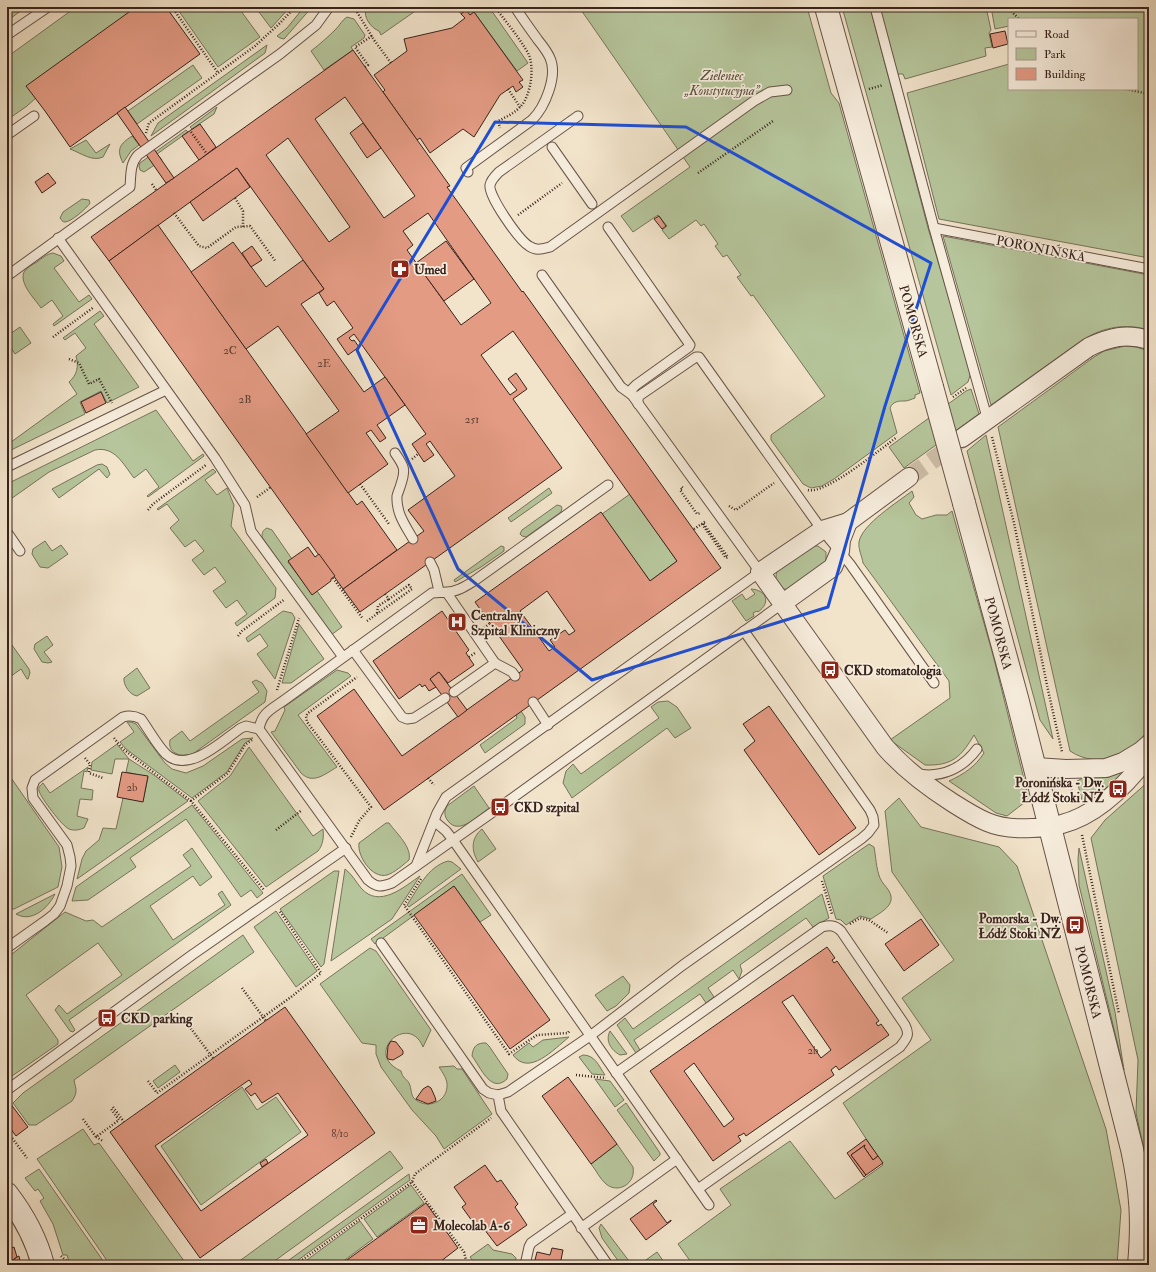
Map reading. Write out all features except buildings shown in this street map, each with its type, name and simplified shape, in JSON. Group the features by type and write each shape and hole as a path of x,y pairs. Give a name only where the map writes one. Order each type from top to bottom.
{"street":[{"name":"POMORSKA","path":"826,7 964,503 1035,767 1136,1165 1142,1215 1138,1265"},
{"path":"962,438 988,421 1089,347 1103,340 1117,337 1132,336 1149,340"},
{"path":"909,477 848,522 822,530 760,572 885,747 912,774 942,796 971,814 988,822 1006,827 1026,829 1050,827 1078,818 1096,808 1139,768 1149,755"},
{"path":"783,603 833,567 840,551 841,540 848,522"},
{"path":"1035,767 1106,768 1123,762 1149,744"},
{"path":"7,1194 24,1217 40,1251 50,1259"}],"lane":[{"path":"7,35 48,7"},
{"path":"7,276 130,187 131,168 138,155 280,54 308,32 330,7"},
{"path":"468,172 466,168 534,122 544,105 548,91 552,75 551,60 514,7"},
{"path":"874,7 988,421"},
{"path":"578,116 499,172 493,178 490,186 491,195 495,202 522,241 530,247 540,250 550,247 754,101 770,92 787,90"},
{"path":"7,135 34,116"},
{"path":"553,149 592,204"},
{"path":"608,227 690,345 636,385 632,389 632,395"},
{"name":"PORONIŃSKA","path":"934,228 1149,269"},
{"path":"58,238 215,458 245,505 252,532 343,657"},
{"path":"416,866 436,813 446,797 760,572 632,395 621,387 542,274"},
{"path":"638,404 639,396 696,356 699,357 822,530 840,551 934,683"},
{"path":"7,467 166,390"},
{"path":"395,453 403,465 404,472 397,495 398,510 401,519 413,539"},
{"path":"261,731 261,720 265,714 423,599 432,593 463,588 608,485"},
{"path":"7,532 20,551"},
{"path":"430,562 443,592 494,663 512,672 515,676"},
{"path":"7,948 50,917 60,906 67,886 71,866 66,845 33,798 32,788 35,780 123,717 135,716 141,719 166,754 174,760 189,761 208,752 246,726 261,731 368,880 374,885 383,887 392,883 453,840 783,603"},
{"path":"381,943 483,1089 489,1093 498,1095 508,1092 590,1036 683,965 868,833 874,825 870,810 744,631"},
{"path":"353,650 402,717 407,719 414,718 444,698"},
{"path":"454,692 494,663"},
{"path":"533,702 548,725"},
{"path":"912,774 935,775 950,771 967,761 977,749"},
{"path":"434,821 446,831 453,840 709,1205"},
{"path":"7,1090 192,955 346,848"},
{"path":"616,1073 822,928 830,925 837,928 905,1025 908,1032 906,1040 900,1047 698,1189"},
{"path":"498,1095 501,1111 608,1265"},
{"path":"582,1228 677,1159"},
{"path":"525,1265 531,1243 572,1214"}],"path":[{"path":"172,7 218,73"},
{"path":"148,123 267,36 295,7"},
{"path":"354,7 391,63"},
{"path":"495,7 528,53 531,62 532,70 529,88 524,102 512,114"},
{"path":"1006,7 1018,18"},
{"path":"365,67 368,64 355,47 372,36"},
{"path":"508,89 520,107"},
{"path":"1131,90 1149,94"},
{"path":"698,174 773,121"},
{"path":"184,122 207,154"},
{"path":"518,214 572,176"},
{"path":"152,184 156,190"},
{"path":"235,198 243,211 243,227"},
{"path":"174,214 199,246 207,248 236,227 250,226 276,262"},
{"path":"53,338 79,318"},
{"path":"69,358 78,364 89,384 99,379 112,403"},
{"path":"988,421 1014,523 1048,690 1078,818 1120,1021"},
{"path":"805,489 812,491 818,490 831,484 897,437"},
{"path":"414,457 418,454"},
{"path":"148,510 153,504 215,458"},
{"path":"718,514 728,506 736,510 785,478"},
{"path":"360,484 391,527"},
{"path":"257,497 271,487"},
{"path":"704,522 728,556 726,558 704,522"},
{"path":"694,529 704,522"},
{"path":"333,578 363,619"},
{"path":"367,621 377,614 412,589 409,585 378,606 377,614"},
{"path":"238,636 242,631 295,591"},
{"path":"385,594 389,599"},
{"path":"277,690 299,618"},
{"path":"468,657 474,653"},
{"path":"346,848 359,821 371,807 307,722 306,716 357,677"},
{"path":"107,728 123,749 191,801 271,900 321,973 291,997 157,1093 148,1081"},
{"path":"191,801 228,773 245,745 261,731"},
{"path":"79,749 90,764 89,773 103,778"},
{"path":"428,778 434,784"},
{"path":"276,830 297,814"},
{"path":"430,856 426,871 404,905 508,1054 537,1035 568,1033 573,1026"},
{"path":"818,869 833,920 837,928 860,918 869,920 888,933"},
{"path":"242,988 266,1021"},
{"path":"189,1026 213,1058"},
{"path":"576,1075 609,1079 616,1073"},
{"path":"96,1137 119,1120 112,1108 124,1122"},
{"path":"294,1265 412,1182 415,1174 501,1111"},
{"path":"83,1119 96,1137 103,1141"},
{"path":"7,1131 27,1158"},
{"path":"412,1182 464,1252 466,1260"},
{"path":"50,1259 70,1265"}],"highlighted area":[{"path":"495,122 686,127 931,263 885,406 828,607 592,680 458,569 357,350"}],"green space":[{"path":"7,7 26,7 7,21"},
{"path":"76,7 136,7 27,106 7,120 7,57"},
{"path":"176,7 238,7 260,37 218,67"},
{"path":"266,7 290,7 271,28 259,12"},
{"path":"304,7 312,7 284,39 277,36 287,28"},
{"path":"371,7 421,7 381,35 367,19 365,12 366,9"},
{"path":"456,7 489,7 528,63 517,71 474,12 470,15 461,14"},
{"name":"Zieleniec „Konstytucyjna”","path":"579,7 807,7 831,93 839,103 920,393 915,395 915,398 907,401 896,402 891,406 890,408 897,433 834,479 822,486 811,488 803,484 771,440 771,435 825,396 753,295 751,296 737,277 741,275 727,255 723,257 715,246 718,244 704,224 701,226 696,220 669,239 662,230 667,226 658,215 633,232 621,216 690,167"},
{"path":"842,7 870,7 928,228 971,372 968,382 951,395"},
{"path":"879,7 986,7 991,30 989,33 992,47 985,48 986,56 905,79 903,74 897,74"},
{"path":"991,7 1149,7 1149,258 939,219 907,93 1008,64 1008,90 1138,90 1138,18 1008,18 1008,26 995,29"},
{"path":"347,17 354,19 365,35 364,38 351,47 353,50 324,70 311,51 330,35"},
{"path":"267,45 265,53 151,136 158,123"},
{"path":"193,65 202,78 137,124 128,111"},
{"path":"217,107 214,114 192,129 190,127"},
{"path":"186,130 188,132 157,154 162,160 144,172 140,170 140,163"},
{"path":"132,136 139,145 131,151 123,163 120,154 120,147"},
{"path":"86,140 96,153 110,144 103,157 99,158 91,158 70,149"},
{"path":"82,199 89,200 90,203 82,211 75,217 65,222 60,218 63,212"},
{"path":"943,236 1149,275 1149,330 1132,327 1115,327 1092,335 1084,339 991,405"},
{"path":"53,253 61,256 64,261 54,268 79,302 89,295 92,299 54,326 53,324 63,316 52,300 41,308 26,286 23,277 24,272 28,267 45,256"},
{"path":"100,311 104,316 94,324 139,387 107,403 101,391 80,402 85,414 7,452 7,445 77,394 69,382 74,377 77,370 76,356 86,348 75,333 65,340 63,338"},
{"path":"20,327 31,343 15,354 7,342 7,336"},
{"path":"1125,346 1136,347 1149,351 1149,727 1143,737 1125,752 1115,757 1092,759 1081,757 1070,751 998,427 1094,357 1104,351"},
{"path":"971,389 979,414 904,468 889,447 966,391"},
{"path":"156,410 193,461 203,454 204,456 148,497 147,496 159,487 146,469 134,478 118,457 113,453 102,449 95,450 49,472 8,501 7,500 7,484"},
{"path":"986,435 1053,739 1040,720 967,451"},
{"path":"102,464 107,467 110,474 107,478 99,469 59,498 52,489 97,465"},
{"path":"213,469 216,472 205,480 217,495 227,488 234,505 231,526 276,588 275,598 237,626 235,623 247,614 237,600 226,608 213,591 226,582 215,567 204,575 192,560 204,551 195,540 185,547 170,528 179,520 167,504 158,510 157,509"},
{"path":"549,488 552,493 511,522 508,518"},
{"path":"912,491 914,497 909,503 916,515 922,519 936,515 947,515 952,511 993,655 1029,799 1007,816 996,813 949,781 969,770 984,753 974,735 965,749 955,759 942,764 934,765 925,765 890,740 950,698 949,681 863,563 859,547 859,542 862,535 873,521"},
{"path":"630,494 677,561 650,581 602,514"},
{"path":"557,505 561,506 561,512 526,537 520,534 522,530"},
{"path":"267,528 272,530 292,559 288,562 312,594 317,591 342,627 331,635 262,537 263,531"},
{"path":"45,541 52,551 61,545 68,554 48,568 40,567 32,554 33,549"},
{"path":"501,546 504,547 504,551 481,567 455,582 454,580"},
{"path":"813,546 818,546 826,552 826,561 788,590 779,585 776,577 777,571"},
{"path":"751,589 764,594 766,601 765,605 758,612 753,613 754,616 746,621 732,601 742,594 746,600 755,594"},
{"path":"283,611 292,613 295,618 275,679 257,654 268,646 260,634 248,642 246,638"},
{"path":"299,624 324,659 291,683 282,683"},
{"path":"47,636 53,645 44,652 52,662 48,663 42,662 34,649 35,644"},
{"path":"7,638 29,669 30,673 28,679 21,669 7,679"},
{"path":"137,668 150,688 137,696 130,692 126,687 124,678"},
{"path":"337,670 348,673 351,676 298,715 337,767 324,775 310,778 301,773 271,732 275,731 285,710 284,707"},
{"path":"256,680 262,683 267,691 265,702 194,753 181,755 177,754 171,749 170,740 182,731 190,741 259,692 252,682"},
{"path":"668,701 677,707 691,728 675,738 667,728 572,798 563,783 566,771 573,764 581,774 659,718 651,707 658,702"},
{"path":"521,711 525,717 525,724 485,753 480,745 517,718 516,715"},
{"path":"127,722 136,724 165,763 172,769 186,773 203,766 242,739 253,738 245,743 227,772 192,798 126,749 120,742 134,732"},
{"path":"117,744 129,759 115,759 112,774 91,770 92,762"},
{"path":"249,747 313,836 323,829 323,841 318,851 266,887 198,801 230,776"},
{"path":"129,759 154,775 188,801 77,879 82,859 86,851 99,840 103,828 116,829 123,798 143,801 148,777 126,772"},
{"path":"1132,765 1098,796 1083,804 1077,781 1085,777"},
{"path":"88,767 87,772 84,771 81,788 93,790 92,800 80,799 77,816 88,819 84,828 71,830 66,827 52,812 41,795 39,788 43,783 50,793"},
{"path":"7,772 59,847 62,867 58,887 14,909 12,909 7,903"},
{"path":"1149,781 1149,1172 1136,1113 1138,1060 1091,838 1105,820"},
{"path":"474,786 489,808 469,823 458,826 453,825 448,821 445,815 447,806"},
{"path":"899,798 921,827 999,847 1017,866 1106,1129 1121,1210 1117,1265 693,1265 678,1244 731,1205 720,1189 790,1141 835,1199 883,1165 843,1103 931,1040 902,998 954,960 892,872 885,811"},
{"path":"192,805 263,893 257,898 251,890 241,897 186,819 130,858 136,867 88,900 72,901 76,887"},
{"path":"386,823 389,823 406,845 409,860 393,873 381,875 376,874 371,870 363,860 360,854 359,843"},
{"path":"482,829 496,849 478,862 474,853 473,844 476,836"},
{"path":"869,844 874,847 880,878 889,891 891,900 887,908 871,919 860,916 846,925 841,920 836,919 823,876"},
{"path":"192,848 212,877 200,886 193,876 150,906 173,940 225,905 218,894 222,891 231,905 69,1020 75,1030 73,1032 70,1031 55,1010 59,1005 67,1014 122,975 98,943 26,995 58,1040 58,1044 12,1076 11,1083 7,1086 7,958 65,912 86,921 93,920 102,927 191,866 183,855"},
{"path":"1079,848 1115,1012 1124,1070 1079,885"},
{"path":"448,861 452,862 461,869 409,907 407,905 429,873 434,868"},
{"path":"345,869 361,888 368,894 376,897 391,894 420,876 392,919 331,961"},
{"path":"334,871 339,871 324,964 321,967 280,909"},
{"path":"462,874 491,915 480,922 454,886 375,944 371,939"},
{"path":"55,894 44,909 39,913 28,917 16,914"},
{"path":"822,894 829,918 813,927 806,918 740,965 742,971 739,979 733,970 708,988 714,997 706,1003 700,994 634,1040 640,1050 636,1053 617,1025 625,1018 633,1029"},
{"path":"276,911 317,971 296,987 254,927"},
{"path":"243,935 254,952 74,1080 76,1093 72,1101 36,1125 29,1125 13,1103 23,1093"},
{"path":"370,948 376,951 431,1030 423,1047 416,1037 408,1033 400,1034 392,1039 387,1046 386,1055 390,1063 401,1071 410,1085 414,1098 421,1103 426,1104 431,1104 440,1100 446,1092 447,1082 439,1067 454,1066 457,1069 462,1069 492,1114 444,1149 436,1136 412,1110 381,1067 376,1054 376,1045 362,1043 320,984"},
{"path":"623,976 630,985 629,993 616,1006 607,1011 595,995"},
{"path":"610,1031 627,1054 620,1055 614,1051 608,1038"},
{"path":"569,1037 549,1054 534,1062 526,1063 519,1061 513,1055 529,1043 533,1047 543,1040"},
{"path":"486,1043 489,1046 508,1074 507,1079 501,1083 496,1083 487,1078 472,1056 475,1047 478,1044"},
{"path":"587,1055 594,1059 605,1075 592,1074 579,1057"},
{"path":"175,1065 180,1072 158,1088 153,1081"},
{"path":"595,1079 610,1081 624,1100 615,1107"},
{"path":"242,1087 257,1110 276,1097 301,1132 201,1205 161,1146"},
{"path":"626,1103 660,1153 654,1161 617,1110"},
{"path":"83,1129 94,1145 99,1143 187,1265 110,1265 37,1159"},
{"path":"617,1144 633,1167 633,1173 632,1178 625,1186 616,1188 606,1184 591,1164"},
{"path":"390,1151 403,1168 269,1265 234,1265"},
{"path":"39,1169 106,1265 70,1265 67,1255 63,1255 53,1224 40,1201 44,1198 38,1189 35,1191 25,1178"},
{"path":"409,1174 410,1180 291,1265 282,1265"},
{"path":"411,1185 424,1203 377,1237 364,1219"},
{"path":"360,1221 373,1239 338,1265 300,1265"},
{"path":"601,1224 629,1261 634,1265 621,1265 602,1238 599,1228"},
{"path":"488,1244 493,1250 512,1254 516,1258 515,1265 476,1265 470,1257"},
{"path":"657,1252 666,1265 639,1265"}],"tunnel":[{"path":"909,477 959,441"}],"place":[{"name":"Umed","path":"400,269"},
{"name":"Centralny Szpital Kliniczny","path":"457,622"},
{"name":"CKD stomatologia","path":"830,670"},
{"name":"Poronińska - Dw. Łódź Stoki NŻ","path":"1118,789"},
{"name":"CKD szpital","path":"500,807"},
{"name":"Pomorska - Dw. Łódź Stoki NŻ","path":"1075,925"},
{"name":"CKD parking","path":"107,1018"},
{"name":"Molecolab A-6","path":"419,1225"}]}
